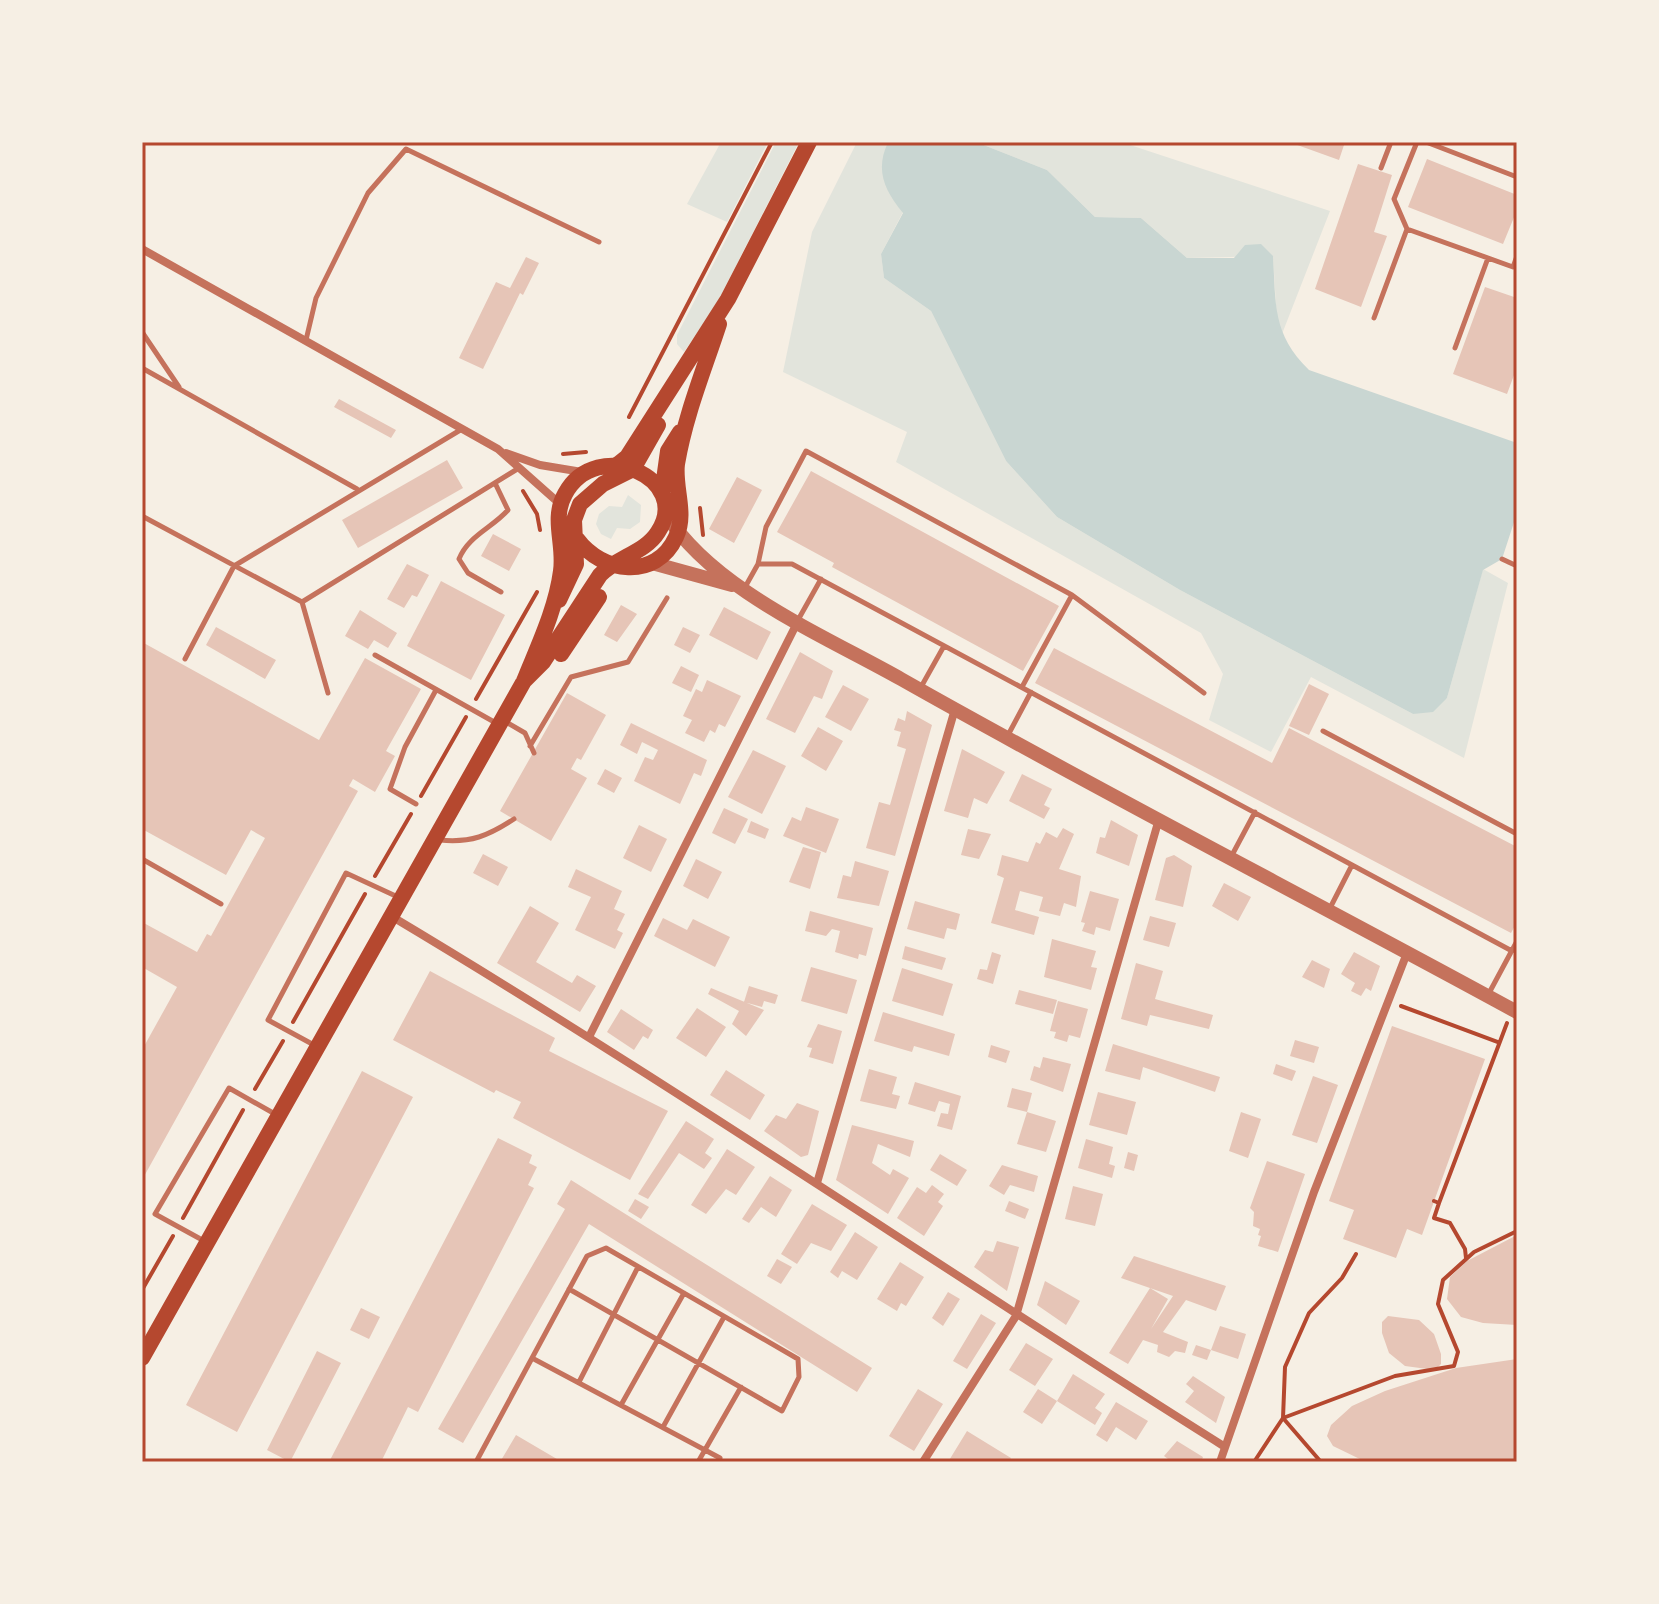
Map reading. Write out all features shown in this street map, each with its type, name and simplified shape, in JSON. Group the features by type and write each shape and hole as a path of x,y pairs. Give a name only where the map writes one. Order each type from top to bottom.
{"main road":[{"path":"550,615 573,575 577,539 574,520 580,504 592,491 625,467 627,457 728,299 809,142"},
{"path":"577,539 588,552 616,566 652,563 665,553 678,534 680,506 676,470 687,419 728,299"},
{"path":"524,681 556,661 616,566 648,544 662,526 666,514 662,494 668,451 687,419"},
{"path":"142,1358 524,681 550,615 561,571 558,524 561,504 570,486 584,473 625,467 646,476 662,494"}],"street":[{"path":"142,249 498,449 561,504 574,520"},
{"path":"498,449 540,465 584,473"},
{"path":"666,514 678,534 742,589 955,709 1515,1011"},
{"path":"652,563 742,589"},
{"path":"589,1037 798,620"},
{"path":"817,1183 955,709"},
{"path":"923,1462 1016,1316 1159,819"},
{"path":"391,916 589,1037 817,1183 1016,1316 1225,1447"},
{"path":"1220,1462 1314,1192 1407,953"}],"lane":[{"path":"1381,168 1391,142"},
{"path":"1374,318 1407,229 1394,199 1417,142"},
{"path":"1426,142 1517,177"},
{"path":"306,340 316,298 368,193 406,149 599,242"},
{"path":"1407,229 1513,267 1517,256"},
{"path":"1455,348 1488,258"},
{"path":"142,332 181,390"},
{"path":"142,368 358,490"},
{"path":"185,659 234,566 463,428"},
{"path":"742,589 758,564 766,527 806,451 1072,595 1204,693"},
{"path":"302,602 520,467"},
{"path":"495,483 508,510 496,524 465,544 459,559 468,573 501,592"},
{"path":"142,516 302,602 328,693"},
{"path":"1502,559 1517,566"},
{"path":"758,564 792,564 1512,951"},
{"path":"798,620 821,579"},
{"path":"1022,687 1072,595"},
{"path":"530,746 571,677 628,662 667,598"},
{"path":"919,689 944,646"},
{"path":"375,655 470,709 525,733 534,753"},
{"path":"416,804 390,789 405,747 436,690"},
{"path":"1007,737 1031,692"},
{"path":"1323,731 1517,834"},
{"path":"1230,858 1255,812"},
{"path":"435,839 461,842 486,838 514,819"},
{"path":"142,859 221,904"},
{"path":"1329,911 1352,865"},
{"path":"317,1047 268,1020 346,873 401,898"},
{"path":"1488,996 1517,941"},
{"path":"207,1242 155,1214 229,1088 278,1116"},
{"path":"476,1462 569,1289 587,1256 606,1248 798,1359 799,1377 782,1411 569,1289"},
{"path":"579,1382 638,1267"},
{"path":"621,1405 684,1293"},
{"path":"663,1427 724,1317"},
{"path":"532,1358 720,1458"},
{"path":"698,1462 741,1387"}],"path":[{"path":"628,420 772,142"},
{"path":"548,454 594,452"},
{"path":"522,489 537,514 542,543"},
{"path":"698,495 703,535 711,546"},
{"path":"142,1290 542,582"},
{"path":"1388,1001 1498,1042"},
{"path":"1466,1258 1465,1249 1450,1223 1434,1218 1437,1202 1498,1042 1515,1011"},
{"path":"1283,1418 1395,1376 1454,1366 1458,1352 1438,1304 1443,1280 1466,1258 1517,1231"},
{"path":"1254,1462 1283,1418 1285,1367 1309,1313 1342,1278 1356,1254"},
{"path":"1283,1418 1321,1462"}],"shaded area":[{"path":"721,142 768,142 727,222 687,204"},
{"path":"776,142 799,142 717,303 684,352 677,344 677,335"},
{"path":"857,142 888,142 883,170 892,197 903,212 881,254 884,278 931,311 1006,461 1057,517 1180,590 1413,714 1447,698 1483,569 1508,583 1464,758 1311,677 1271,752 1209,720 1223,674 1201,633 896,462 907,432 783,372 812,232"},
{"path":"888,142 976,142 1047,170 1095,217 1141,218 1187,258 1234,258 1245,245 1261,244 1273,256 1276,304 1282,331 1297,357 1309,370 1517,443 1517,513 1502,559 1483,570 1447,698 1433,712 1413,714 1180,590 1057,517 1006,461 931,311 884,278 881,254 903,213 886,188 882,171"},
{"path":"976,142 1121,142 1330,211 1282,334 1277,322 1273,256 1187,258 1141,218 1095,217 1047,170"},
{"path":"628,495 641,505 640,522 630,529 617,528 611,539 601,534 596,524 599,514 609,506 622,507"}],"building":[{"path":"1289,142 1345,142 1339,160"},
{"path":"1427,159 1517,195 1517,210 1503,244 1408,207"},
{"path":"1358,164 1392,175 1374,232 1387,236 1361,307 1315,289"},
{"path":"526,257 539,263 523,295 520,293 483,369 459,358 496,282 510,288"},
{"path":"1485,287 1517,298 1517,367 1507,394 1453,374"},
{"path":"339,399 396,430 391,438 334,407"},
{"path":"447,460 463,488 358,548 342,520"},
{"path":"811,471 1059,606 1023,671 832,567 834,563 777,532"},
{"path":"737,477 762,490 734,543 709,529"},
{"path":"493,534 521,549 509,571 481,556"},
{"path":"407,564 429,575 417,597 412,595 404,608 387,599"},
{"path":"441,581 505,615 471,680 407,646"},
{"path":"621,605 637,614 617,642 604,635"},
{"path":"724,607 771,632 757,660 709,635"},
{"path":"360,610 397,633 388,648 374,640 368,649 345,636"},
{"path":"216,627 276,660 265,679 206,645"},
{"path":"683,627 700,635 690,653 674,645"},
{"path":"142,642 319,740 365,658 421,689 386,751 395,756 375,792 353,779 349,786 358,791 142,1180 142,1050 177,987 142,967 142,922 197,952 207,934 211,936 265,838 251,830 226,875 142,829"},
{"path":"1054,648 1272,763 1289,728 1517,847 1517,922 1511,933 1035,683"},
{"path":"800,652 833,671 822,699 814,696 795,733 766,719"},
{"path":"681,666 699,675 691,692 672,683"},
{"path":"707,680 741,696 725,727 719,724 715,733 710,730 704,742 685,733 692,720 683,716 696,689 702,692"},
{"path":"1309,684 1329,694 1309,735 1289,726"},
{"path":"843,685 869,699 851,731 825,717"},
{"path":"567,693 606,715 581,760 577,758 571,769 587,778 551,841 500,811"},
{"path":"907,711 932,725 895,856 866,848 879,802 890,805 906,749 897,746 901,732 894,730 898,718 905,721"},
{"path":"631,723 707,760 701,776 694,773 680,804 634,781 645,757 653,760 658,750 642,742 637,754 620,745"},
{"path":"818,727 843,741 826,771 801,756"},
{"path":"962,749 1005,772 987,804 974,798 968,818 944,811"},
{"path":"753,750 786,766 762,814 728,797"},
{"path":"605,769 622,778 614,793 597,784"},
{"path":"1022,774 1052,789 1044,805 1050,808 1044,819 1009,801"},
{"path":"806,807 839,819 826,853 783,836 792,817 801,821"},
{"path":"724,808 748,819 735,844 712,833"},
{"path":"1111,820 1138,835 1129,866 1096,853 1100,837 1105,838"},
{"path":"751,821 769,829 765,839 747,832"},
{"path":"639,825 667,839 651,872 623,858"},
{"path":"1063,828 1074,834 1059,869 1081,876 1076,907 1064,903 1060,916 1039,911 1043,897 1020,891 1015,910 1039,917 1034,935 991,923 1004,878 997,875 1002,855 1028,862 1036,842 1040,844 1046,832 1057,838"},
{"path":"968,829 991,834 979,859 961,855"},
{"path":"803,847 821,852 810,889 789,882"},
{"path":"483,854 508,867 498,886 473,873"},
{"path":"1174,855 1192,866 1183,907 1155,900 1166,858"},
{"path":"696,859 722,872 708,899 683,886"},
{"path":"855,861 889,871 879,906 837,898 843,875 851,877"},
{"path":"576,869 622,891 614,909 625,914 617,930 623,933 615,949 575,930 591,897 568,887"},
{"path":"1224,883 1251,897 1238,921 1212,906"},
{"path":"1090,891 1119,899 1110,931 1096,927 1094,935 1082,931 1085,923 1081,922"},
{"path":"915,901 960,914 956,930 947,928 944,939 907,929"},
{"path":"530,906 559,923 536,962 572,983 577,975 596,986 580,1012 497,963"},
{"path":"810,911 873,928 866,956 859,954 858,959 835,952 840,931 832,929 826,936 805,931"},
{"path":"1150,916 1176,923 1169,947 1143,940"},
{"path":"663,918 687,930 693,919 730,937 715,967 654,936"},
{"path":"1052,939 1096,951 1091,967 1097,968 1091,990 1044,977"},
{"path":"905,946 946,958 942,970 902,959"},
{"path":"992,952 1001,955 993,984 977,979 980,969 987,970"},
{"path":"1354,952 1380,966 1371,991 1366,988 1361,996 1351,991 1355,983 1341,974"},
{"path":"1312,960 1330,969 1324,988 1302,977"},
{"path":"1136,963 1163,971 1155,999 1213,1015 1209,1029 1150,1015 1147,1026 1121,1019"},
{"path":"811,967 857,980 847,1014 801,1001"},
{"path":"902,968 953,984 943,1016 892,1001"},
{"path":"430,971 555,1038 549,1051 668,1111 630,1180 513,1118 521,1102 496,1090 494,1093 393,1040"},
{"path":"749,986 778,995 775,1004 764,1001 762,1007 744,1002"},
{"path":"711,988 764,1010 746,1036 732,1024 739,1011 708,994"},
{"path":"1019,990 1057,1000 1053,1014 1015,1004"},
{"path":"1058,1001 1088,1009 1080,1038 1069,1035 1067,1042 1054,1038 1056,1032 1050,1031"},
{"path":"697,1008 726,1027 706,1057 676,1038"},
{"path":"621,1009 653,1030 648,1039 643,1036 634,1050 607,1032"},
{"path":"883,1012 955,1034 949,1056 914,1046 912,1052 874,1041"},
{"path":"818,1024 842,1031 833,1064 809,1057 812,1048 807,1047"},
{"path":"1392,1026 1485,1059 1422,1235 1407,1229 1396,1258 1343,1239 1354,1210 1329,1201"},
{"path":"1295,1040 1319,1047 1314,1063 1290,1056"},
{"path":"1113,1044 1220,1077 1215,1092 1143,1067 1140,1080 1105,1071"},
{"path":"991,1045 1010,1051 1006,1063 988,1057"},
{"path":"1043,1057 1071,1064 1063,1092 1030,1080 1034,1066 1040,1068"},
{"path":"1276,1064 1296,1071 1292,1081 1273,1074"},
{"path":"869,1069 897,1077 892,1094 900,1096 896,1109 860,1101"},
{"path":"726,1070 765,1095 750,1120 710,1095"},
{"path":"362,1071 413,1097 237,1432 186,1405"},
{"path":"1313,1076 1338,1085 1317,1143 1292,1135"},
{"path":"915,1082 961,1096 952,1130 937,1126 941,1113 948,1114 950,1104 939,1101 935,1112 908,1104"},
{"path":"1012,1088 1032,1093 1027,1112 1007,1107"},
{"path":"1098,1092 1136,1102 1127,1135 1089,1125"},
{"path":"797,1103 819,1111 808,1155 801,1157 764,1131 776,1115 786,1119"},
{"path":"1027,1112 1056,1121 1046,1152 1017,1144"},
{"path":"1241,1112 1261,1119 1248,1158 1229,1151"},
{"path":"686,1121 714,1139 705,1153 712,1158 704,1169 679,1153 648,1199 638,1194"},
{"path":"852,1125 914,1141 910,1157 878,1144 872,1163 890,1175 893,1169 909,1178 888,1214 836,1180"},
{"path":"498,1138 532,1155 529,1163 537,1167 528,1185 534,1188 418,1412 408,1407 381,1462 329,1462"},
{"path":"1086,1139 1113,1147 1109,1164 1115,1166 1112,1178 1078,1168"},
{"path":"727,1149 755,1167 736,1195 726,1189 706,1214 691,1205"},
{"path":"1128,1152 1138,1155 1134,1171 1124,1168"},
{"path":"940,1154 967,1170 957,1186 930,1170"},
{"path":"1267,1161 1305,1174 1278,1252 1258,1246 1260,1229 1253,1226 1254,1212 1250,1208"},
{"path":"1002,1165 1038,1176 1034,1192 1010,1185 1004,1195 989,1186"},
{"path":"770,1176 792,1190 776,1217 761,1207 749,1223 742,1219"},
{"path":"571,1180 872,1368 857,1392 589,1224 463,1443 438,1429 565,1209 557,1204"},
{"path":"932,1185 944,1194 938,1202 943,1206 924,1236 897,1218 917,1187 926,1193"},
{"path":"1073,1186 1103,1194 1095,1226 1065,1219"},
{"path":"635,1199 649,1207 641,1219 628,1211"},
{"path":"1009,1201 1029,1209 1025,1219 1005,1211"},
{"path":"812,1204 847,1225 831,1251 811,1243 797,1264 781,1254"},
{"path":"855,1232 878,1247 857,1280 842,1271 838,1278 830,1272"},
{"path":"1517,1235 1517,1325 1483,1323 1461,1317 1447,1299 1450,1277 1467,1261"},
{"path":"997,1241 1019,1247 1007,1291 974,1267 985,1250 993,1252"},
{"path":"1134,1256 1226,1286 1216,1311 1186,1300 1163,1332 1188,1342 1185,1353 1175,1351 1169,1357 1157,1352 1158,1345 1143,1340 1128,1364 1109,1353 1150,1288 1121,1278","holes":["1150,1288 1173,1296 1151,1329 1168,1299"]},
{"path":"777,1259 792,1267 781,1284 767,1276"},
{"path":"900,1262 924,1277 906,1306 901,1303 897,1311 877,1299"},
{"path":"1045,1281 1080,1301 1066,1325 1037,1305"},
{"path":"948,1292 960,1299 943,1326 932,1318"},
{"path":"361,1308 380,1317 369,1339 350,1330"},
{"path":"981,1314 996,1323 967,1369 953,1361"},
{"path":"1388,1316 1419,1320 1434,1334 1441,1354 1441,1364 1435,1370 1405,1366 1389,1353 1382,1333 1382,1322"},
{"path":"1220,1326 1246,1334 1238,1359 1211,1350"},
{"path":"1026,1343 1053,1359 1035,1386 1009,1370"},
{"path":"1196,1345 1211,1350 1207,1360 1192,1355"},
{"path":"317,1351 341,1363 290,1462 267,1450"},
{"path":"1517,1359 1517,1462 1366,1462 1333,1446 1327,1436 1331,1425 1352,1406 1385,1391 1456,1368"},
{"path":"1073,1374 1105,1394 1095,1408 1102,1413 1095,1425 1057,1401"},
{"path":"1193,1376 1225,1397 1216,1423 1185,1402 1194,1391 1186,1384"},
{"path":"918,1389 943,1404 914,1451 889,1436"},
{"path":"1038,1389 1057,1401 1042,1424 1023,1412"},
{"path":"1116,1402 1148,1421 1136,1440 1116,1427 1107,1442 1096,1435"},
{"path":"967,1431 1011,1458 1008,1462 948,1462"},
{"path":"516,1435 562,1462 500,1462"},
{"path":"1177,1441 1203,1457 1201,1462 1172,1462 1164,1456"}]}
